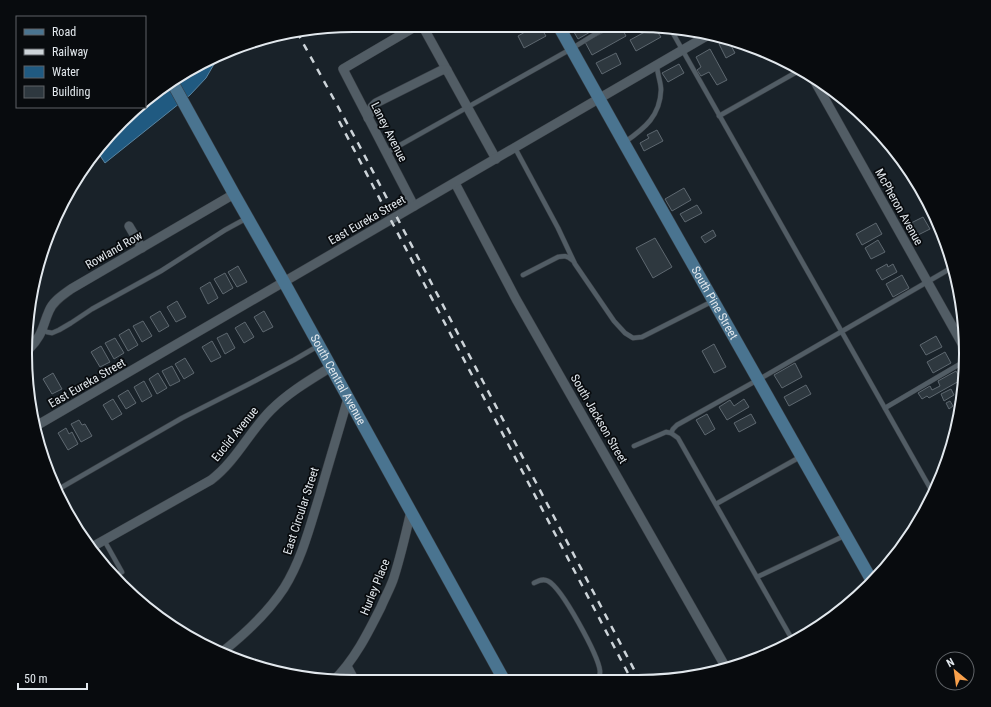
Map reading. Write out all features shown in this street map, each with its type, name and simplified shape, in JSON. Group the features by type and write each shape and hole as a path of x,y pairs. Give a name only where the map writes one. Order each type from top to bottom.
{"street":[{"name":"Laney Avenue","path":"406,32 343,69 414,206"},
{"path":"426,32 496,159"},
{"name":"South Pine Street","path":"562,32 869,576"},
{"name":"East Eureka Street","path":"40,424 702,39"},
{"path":"368,118 372,107 376,103 442,70 447,70"},
{"name":"South Central Avenue","path":"174,86 501,675"},
{"name":"McPheron Avenue","path":"817,87 958,337"},
{"name":"South Jackson Street","path":"455,183 516,298 723,663"},
{"name":"Rowland Row","path":"32,346 37,341 43,330 50,309 58,299 71,289 234,194"},
{"path":"129,226 142,248"},
{"name":"Euclid Avenue","path":"95,545 218,474 229,464 271,410 296,390 331,367"},
{"name":"East Circular Street","path":"226,649 247,631 264,613 284,587 297,563 307,537 348,398"},
{"name":"Hurley Place","path":"339,674 347,666 370,629 394,578 411,511"},
{"path":"347,666 352,675"}],"lane":[{"path":"386,153 599,32"},
{"path":"674,34 930,488"},
{"path":"624,143 647,125 653,119 657,111 661,88 657,65"},
{"path":"719,116 795,73"},
{"path":"515,148 558,228 575,264"},
{"path":"43,330 52,334 92,309 161,271 225,230 247,218"},
{"path":"524,275 558,257 564,255 569,257 614,321 625,334 633,338 642,336 713,300"},
{"path":"671,433 678,425 948,270"},
{"path":"61,488 182,418 249,384 319,345"},
{"path":"885,408 958,365"},
{"path":"634,446 666,432 671,433 678,438 790,636"},
{"path":"716,504 802,456"},
{"path":"757,577 846,535"},
{"path":"104,540 122,572 119,573"},
{"path":"534,583 541,580 548,580 562,596 595,654 600,675"}],"water":[{"path":"214,63 206,78 190,95 105,163 100,156 126,126 158,98 175,86"}],"building":[{"path":"525,32 543,32 546,36 524,48 518,36"},
{"path":"574,32 590,32 578,39"},
{"path":"604,32 624,32 626,36 592,55 585,42"},
{"path":"644,32 658,33 661,37 636,51 630,40"},
{"path":"721,43 731,46 735,53 726,58 719,44"},
{"path":"710,49 727,80 717,85 709,72 701,76 697,70 701,67 696,57"},
{"path":"616,53 621,64 602,74 596,63"},
{"path":"679,64 684,73 668,82 662,73"},
{"path":"657,130 663,141 644,151 640,143 649,138 647,135"},
{"path":"684,188 691,200 672,211 665,199"},
{"path":"697,205 702,213 685,222 680,214"},
{"path":"923,217 930,229 918,235 911,223"},
{"path":"876,223 882,234 862,245 856,234"},
{"path":"713,230 716,236 705,243 701,237"},
{"path":"655,238 672,267 653,278 636,248"},
{"path":"878,240 885,252 871,259 865,248"},
{"path":"887,264 888,267 893,264 897,272 882,280 876,270"},
{"path":"238,266 247,282 237,287 228,272"},
{"path":"225,273 233,288 223,294 214,279"},
{"path":"902,275 909,288 893,297 886,284"},
{"path":"210,282 218,298 208,304 200,288"},
{"path":"177,301 186,317 176,322 167,307"},
{"path":"160,311 169,326 159,332 150,317"},
{"path":"264,311 273,327 263,332 254,317"},
{"path":"143,321 152,336 142,342 133,326"},
{"path":"245,322 254,337 244,343 235,328"},
{"path":"129,329 138,345 128,351 119,335"},
{"path":"227,333 235,348 225,354 217,338"},
{"path":"936,336 942,347 926,355 920,345"},
{"path":"115,338 124,353 114,359 105,343"},
{"path":"212,341 221,357 211,362 202,347"},
{"path":"714,344 726,367 714,373 702,351"},
{"path":"101,346 110,362 100,367 91,352"},
{"path":"945,352 951,363 933,373 927,362"},
{"path":"185,358 194,373 184,379 175,364"},
{"path":"795,363 802,377 782,388 774,375"},
{"path":"172,366 180,381 170,386 162,371"},
{"path":"956,371 958,375 957,382 929,398 927,396 922,399 918,393 930,386 932,390 940,386 938,381"},
{"path":"53,373 62,389 52,394 43,379"},
{"path":"158,373 167,388 157,394 149,379"},
{"path":"144,381 152,396 142,402 134,387"},
{"path":"806,385 811,394 789,406 784,397"},
{"path":"951,389 954,395 944,401 941,394"},
{"path":"128,390 136,403 126,409 118,396"},
{"path":"113,399 122,414 112,420 103,405"},
{"path":"744,399 749,407 727,420 719,407 730,400 734,406"},
{"path":"950,401 953,406 949,409 946,403"},
{"path":"707,414 715,429 705,435 696,420"},
{"path":"751,414 756,423 739,432 734,423"},
{"path":"79,420 82,425 85,424 92,436 81,442 71,424"},
{"path":"66,428 69,434 72,432 78,444 68,450 58,433"}],"railway":[{"path":"300,37 359,145 637,675"},
{"path":"339,121 629,675"}]}
